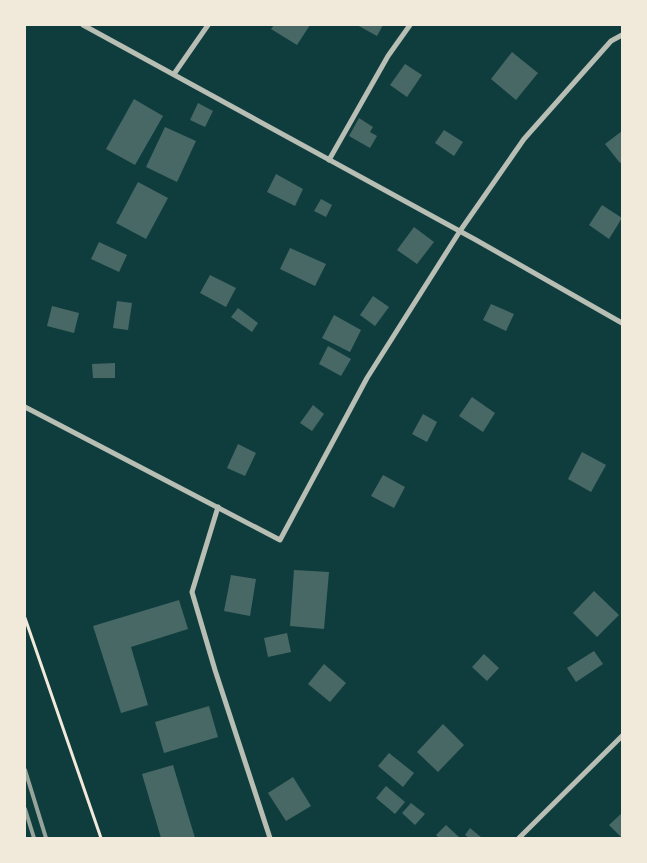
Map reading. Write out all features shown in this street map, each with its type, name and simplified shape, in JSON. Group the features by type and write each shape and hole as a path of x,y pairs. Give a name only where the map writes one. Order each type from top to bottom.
{"street":[{"path":"83,25 460,231 622,323"},
{"path":"174,74 208,25"},
{"path":"329,160 388,56 410,25"},
{"path":"25,406 280,540 367,378 460,231 524,139 611,41 622,35"},
{"path":"218,507 192,592 215,670 270,838"},
{"path":"519,838 622,736"}],"path":[{"path":"25,618 101,838"}],"building":[{"path":"274,25 310,25 297,45 271,29"},
{"path":"357,25 383,25 377,36"},
{"path":"512,52 538,73 516,100 491,79"},
{"path":"405,64 422,75 407,97 390,85"},
{"path":"134,99 163,116 135,165 106,149"},
{"path":"198,103 213,111 205,127 190,120"},
{"path":"359,118 373,127 370,132 377,136 370,148 349,136"},
{"path":"165,127 196,141 177,182 146,167"},
{"path":"444,130 463,142 454,156 435,143"},
{"path":"622,131 622,162 620,163 605,144"},
{"path":"276,174 303,189 295,206 267,192"},
{"path":"138,182 168,198 146,239 116,223"},
{"path":"321,199 332,205 326,217 314,211"},
{"path":"602,205 622,218 609,239 589,225"},
{"path":"414,227 434,242 417,264 397,250"},
{"path":"99,242 127,255 119,272 91,259"},
{"path":"290,248 326,264 315,286 280,269"},
{"path":"210,275 236,288 226,307 200,293"},
{"path":"373,296 389,307 375,326 360,315"},
{"path":"117,301 132,303 128,330 113,328"},
{"path":"491,304 514,314 506,331 483,320"},
{"path":"52,306 79,313 74,333 47,326"},
{"path":"238,308 258,323 252,332 231,317"},
{"path":"334,315 361,330 350,352 322,338"},
{"path":"328,346 351,359 341,376 319,364"},
{"path":"115,363 115,378 93,378 92,364"},
{"path":"472,397 495,413 483,432 459,416"},
{"path":"313,405 324,414 312,431 300,423"},
{"path":"423,414 437,422 427,442 412,434"},
{"path":"238,444 256,453 245,476 227,468"},
{"path":"582,452 606,465 591,492 568,479"},
{"path":"383,475 405,487 394,508 371,496"},
{"path":"294,570 329,572 324,629 290,626"},
{"path":"231,575 256,579 250,616 224,611"},
{"path":"594,591 619,615 597,637 573,613"},
{"path":"179,600 188,629 131,647 148,705 121,713 93,626"},
{"path":"287,633 291,652 268,657 264,638"},
{"path":"594,651 603,664 576,682 567,668"},
{"path":"484,654 499,668 487,681 472,667"},
{"path":"324,664 346,683 330,702 308,684"},
{"path":"209,706 218,737 164,753 155,722"},
{"path":"443,724 464,745 438,772 417,752"},
{"path":"389,753 414,773 403,787 378,766"},
{"path":"173,765 195,838 161,838 142,774"},
{"path":"293,777 311,806 286,821 268,793"},
{"path":"386,786 405,802 395,814 376,798"},
{"path":"411,803 425,814 415,825 402,813"},
{"path":"622,813 622,838 609,825"},
{"path":"446,825 460,838 439,838 436,835"},
{"path":"470,828 482,838 469,838 465,835"}],"railway":[{"path":"25,770 46,838"},
{"path":"25,809 34,838"}]}
